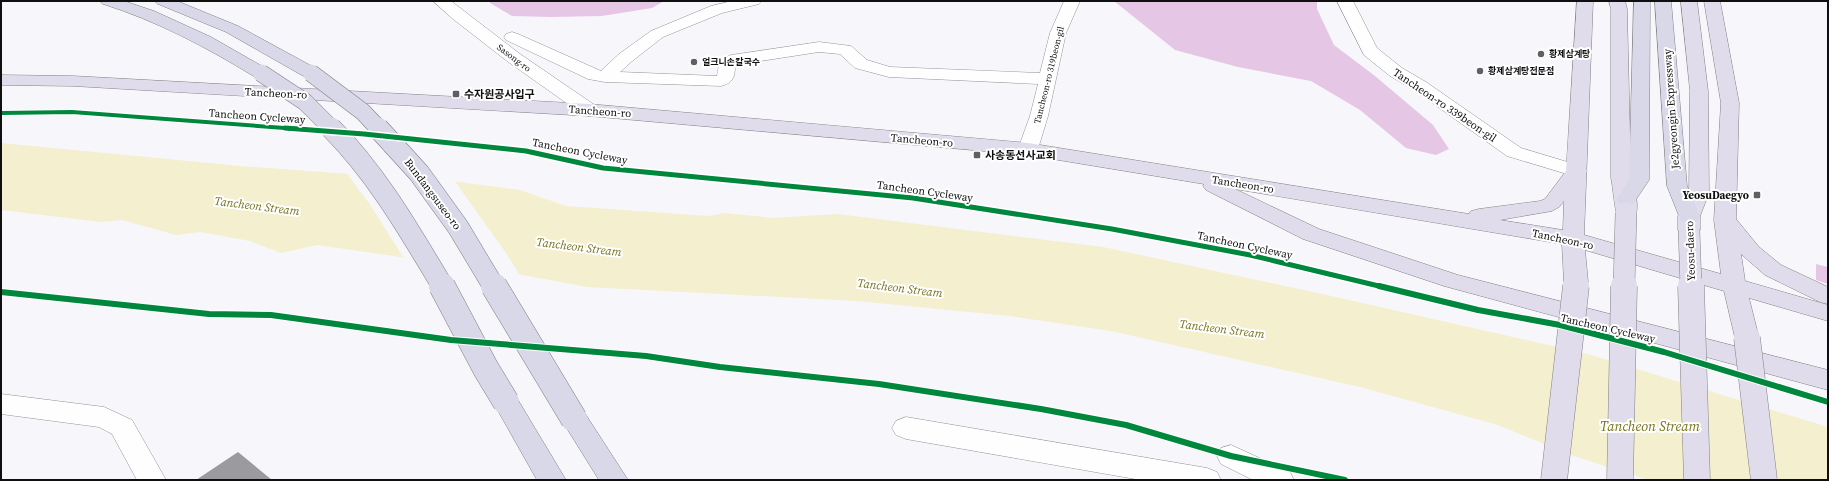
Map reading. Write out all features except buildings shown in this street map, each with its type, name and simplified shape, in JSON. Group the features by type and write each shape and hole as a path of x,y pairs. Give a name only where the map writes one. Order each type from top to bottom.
{"highway":[{"path":"108,1 161,19 200,37 261,73 305,102 334,131 364,166 407,226 448,296 486,369 552,480"},
{"name":"Bundangsuseo-ro","path":"163,1 232,29 311,73 363,112 419,173 458,227 574,419 614,480"},
{"path":"1626,207 1639,180 1642,1"},
{"name":"Je2gyeongin Expressway","path":"1663,1 1677,186 1689,223"}],"main road":[{"path":"1554,480 1576,282 1573,239 1585,1"},
{"path":"1617,1 1619,9 1621,178 1626,207 1620,480"},
{"name":"Yeosu-daero","path":"1689,1 1699,91 1699,193 1689,223 1697,480"},
{"path":"1712,1 1730,103 1725,220 1734,285 1747,338 1764,480"},
{"name":"Tancheon-ro","path":"1,80 73,81 590,110 1028,149 1573,239 1828,313"},
{"path":"1458,219 1545,207 1552,204 1577,171"},
{"path":"1190,176 1311,234 1452,281 1828,380"},
{"path":"1725,220 1751,252 1774,270 1828,296"}],"street":[{"name":"Sasong-ro","path":"441,1 526,67 590,110"},
{"path":"605,77 625,58 657,34 717,9 754,1"},
{"name":"Tancheon-ro 319beon-gil","path":"1028,149 1039,116 1058,33 1072,1"},
{"name":"Tancheon-ro 339beon-gil","path":"1346,1 1370,51 1396,72 1420,86 1514,152 1577,171"},
{"path":"512,37 594,75 605,77 721,81 726,77 727,63 736,59 818,47 845,50 861,64 889,72 1047,79"},
{"path":"1,404 104,417 122,427 152,480"},
{"path":"906,428 1207,480"},
{"path":"1230,456 1280,480"}],"shaded area":[{"path":"490,1 664,1 652,8 602,16 551,17 512,16 490,3"},
{"path":"1114,1 1317,1 1317,9 1334,45 1375,76 1433,125 1449,149 1436,155 1406,148 1360,110 1311,81 1238,67 1175,50"},
{"path":"1816,264 1828,267 1828,284 1816,280"}],"water":[{"name":"Tancheon Stream","path":"1,143 240,166 459,182 520,190 566,206 709,216 725,213 773,218 838,214 1103,247 1327,295 1584,353 1828,427 1828,480 1648,480 1568,454 1498,425 1360,387 1111,331 1010,316 857,301 587,287 512,273 317,245 281,253 250,241 200,232 176,235 122,220 101,222 1,210"}],"pier":[{"path":"345,171 454,180 506,253 521,277 405,260 371,206"}],"cycle path":[{"name":"Tancheon Cycleway","path":"1,113 72,112 364,134 474,145 526,151 603,168 913,198 1112,229 1250,255 1478,310 1560,325 1664,352 1828,402"},
{"path":"1,292 209,314 271,315 451,340 646,356 720,367 879,384 1041,409 1126,425 1231,456 1345,480"}],"place":[{"name":"황제삼계탕","path":"1541,54"},
{"name":"얼크니손칼국수","path":"694,62"},
{"name":"황제삼계탕전문점","path":"1480,71"},
{"name":"수자원공사입구","path":"456,94"},
{"name":"사송동선사교회","path":"977,155"},
{"name":"YeosuDaegyo","path":"1757,195"}]}
